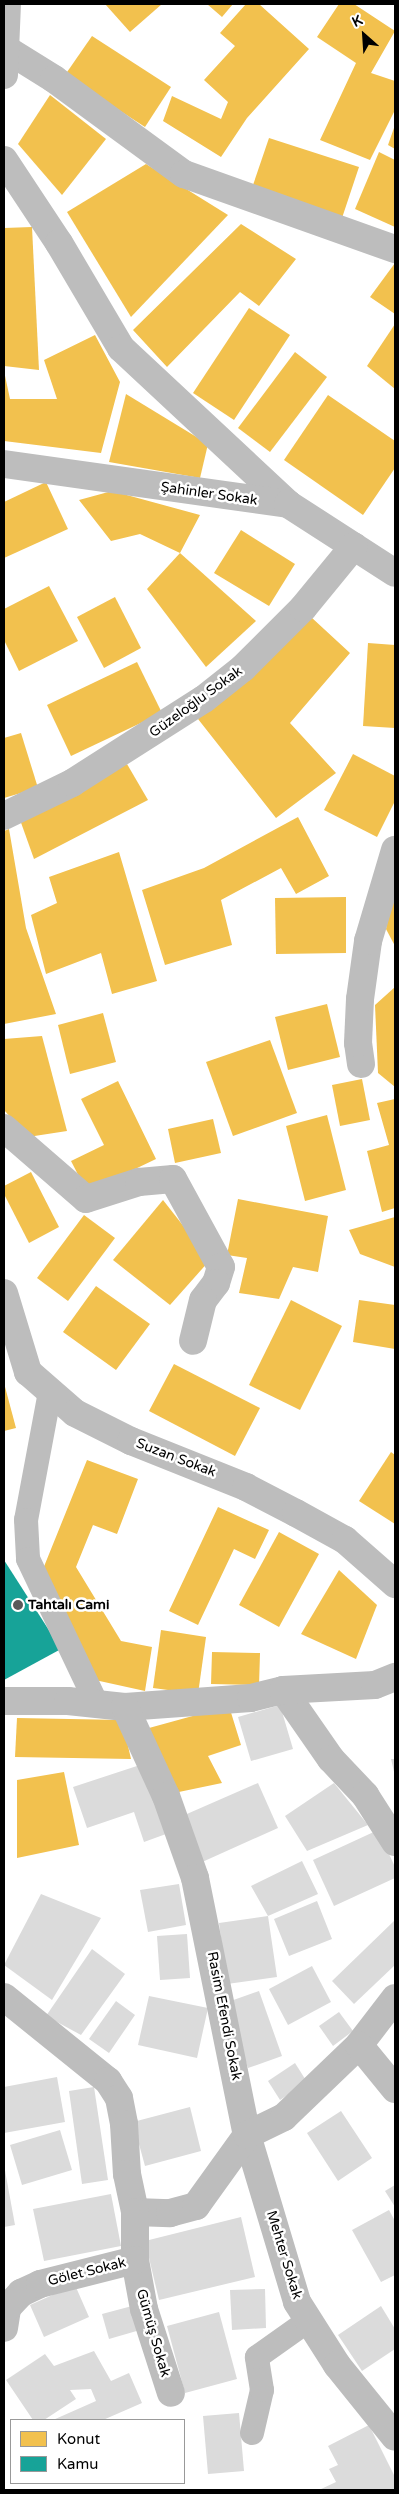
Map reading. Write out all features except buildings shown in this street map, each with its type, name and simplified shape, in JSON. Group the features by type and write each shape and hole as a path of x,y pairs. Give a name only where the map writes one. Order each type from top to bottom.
{"street":[{"path":"4,75 7,4"},
{"path":"6,49 54,79 184,174 395,249"},
{"path":"4,160 59,243 121,348 288,504"},
{"name":"Şahinler Sokak","path":"4,464 288,504 395,573"},
{"name":"Güzeloğlu Sokak","path":"4,816 72,783 204,699 243,668 303,608 354,546"},
{"path":"361,1064 358,1043 360,999 368,942 380,895 395,850"},
{"path":"4,1128 86,1199 139,1182 173,1179 221,1267 216,1283 202,1300 193,1341"},
{"name":"Suzan Sokak","path":"4,1293 28,1372 75,1413 124,1437 190,1462 296,1513 345,1540 395,1584"},
{"path":"4,1701 97,1704 125,1707 251,1698 282,1690 375,1686 395,1677"},
{"path":"282,1690 331,1758 365,1795 395,1842"},
{"name":"Rasim Efendi Sokak","path":"125,1707 166,1796 195,1878 247,2135"},
{"name":"Gümüş Sokak","path":"4,1997 89,2064 108,2081 119,2098 127,2174 135,2212 135,2260 144,2309 171,2393"},
{"path":"135,2212 170,2213 196,2206 247,2135 284,2117 359,2046 395,1998"},
{"path":"359,2046 395,2089"},
{"name":"Mehter Sokak","path":"247,2135 297,2302 337,2366 395,2436"},
{"name":"Gölet Sokak","path":"4,2328 7,2308 21,2294 40,2284 135,2260"}],"lane":[{"path":"50,1392 26,1520 28,1559 97,1704"},
{"path":"252,2433 262,2390 257,2357 309,2320"}],"place":[{"name":"Tahtalı Cami","path":"18,1605"}]}
